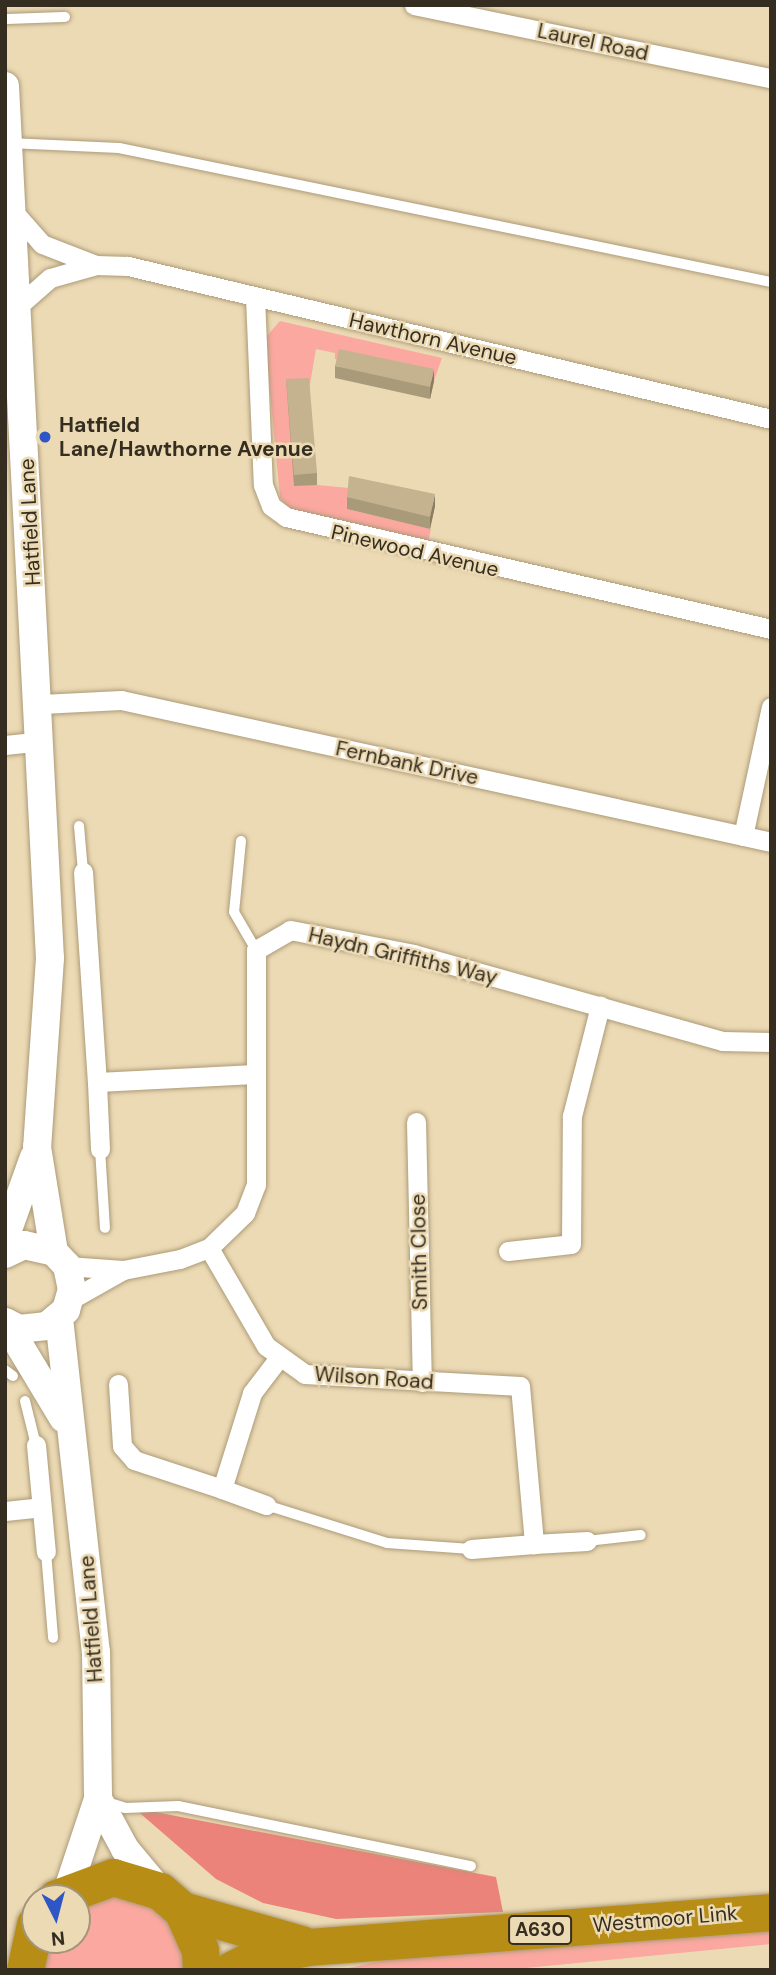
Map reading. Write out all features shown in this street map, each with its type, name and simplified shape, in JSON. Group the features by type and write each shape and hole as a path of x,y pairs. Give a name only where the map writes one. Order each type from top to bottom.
{"highway":[{"name":"Westmoor Link","path":"91,1884 113,1877 308,1947"},
{"path":"171,1900 201,1950 201,1970"},
{"name":"Westmoor Link","path":"231,1970 308,1947 771,1912"},
{"path":"5,1928 21,1921"}],"street":[{"name":"Laurel Road","path":"414,5 771,78"},
{"name":"Hatfield Lane","path":"5,86 41,704 50,958 37,1147 60,1259 72,1440 96,1651 98,1799 66,1884"},
{"name":"Hawthorn Avenue","path":"12,210 42,244 96,265"},
{"name":"Hawthorn Avenue","path":"17,307 50,278 96,265 128,266 771,419"},
{"name":"Pinewood Avenue","path":"255,297 263,485 271,506 286,517 771,629"},
{"name":"Fernbank Drive","path":"41,704 121,701 771,842"},
{"path":"743,836 771,707"},
{"path":"5,745 42,741"},
{"path":"83,872 100,1149"},
{"name":"Haydn Griffiths Way","path":"256,950 290,930 413,954 722,1041 741,1039 771,1042"},
{"path":"6,1322 33,1330 123,1270 209,1248 245,1213 256,1185 256,950"},
{"path":"508,1251 571,1244 572,1116 600,1006"},
{"path":"97,1082 255,1074"},
{"name":"Smith Close","path":"416,1122 422,1382"},
{"path":"5,1238 37,1147"},
{"path":"5,1254 24,1245 60,1259 123,1270"},
{"path":"209,1248 278,1359 252,1393 222,1489"},
{"name":"Hatfield Lane","path":"6,1322 46,1382 72,1440"},
{"name":"Wilson Road","path":"278,1359 305,1374 520,1386 534,1544"},
{"path":"118,1384 122,1446 134,1460 266,1505"},
{"path":"36,1445 46,1552"},
{"path":"5,1511 41,1507"},
{"path":"471,1549 587,1541"},
{"name":"Hatfield Lane","path":"98,1799 125,1849 171,1900"}],"lane":[{"path":"5,19 65,16"},
{"path":"7,131 119,148 771,282"},
{"path":"79,826 83,872"},
{"path":"241,841 234,912 256,950"},
{"path":"100,1149 104,1227"},
{"path":"25,1401 36,1445"},
{"path":"266,1505 387,1544 471,1549"},
{"path":"587,1541 640,1535"},
{"path":"46,1552 53,1638"},
{"path":"98,1799 125,1808 178,1806 471,1866"}],"shaded area":[{"path":"280,321 442,358 434,381 335,359 335,353 316,349 309,390 317,485 349,488 347,509 431,529 428,543 288,508 280,497 265,338"},
{"path":"134,1808 496,1877 503,1912 336,1919 263,1903 216,1879"},
{"path":"131,1890 174,1919 189,1970 35,1970 37,1954 91,1954 91,1896"},
{"path":"771,1925 771,1944 506,1970 340,1970 410,1954"}],"building":[{"path":"339,349 434,369 430,387 335,366"},
{"path":"309,378 317,473 294,475 286,379"},
{"path":"349,476 435,494 430,517 347,497"}],"place":[{"name":"Hatfield Lane/Hawthorne Avenue","path":"45,437"}]}
